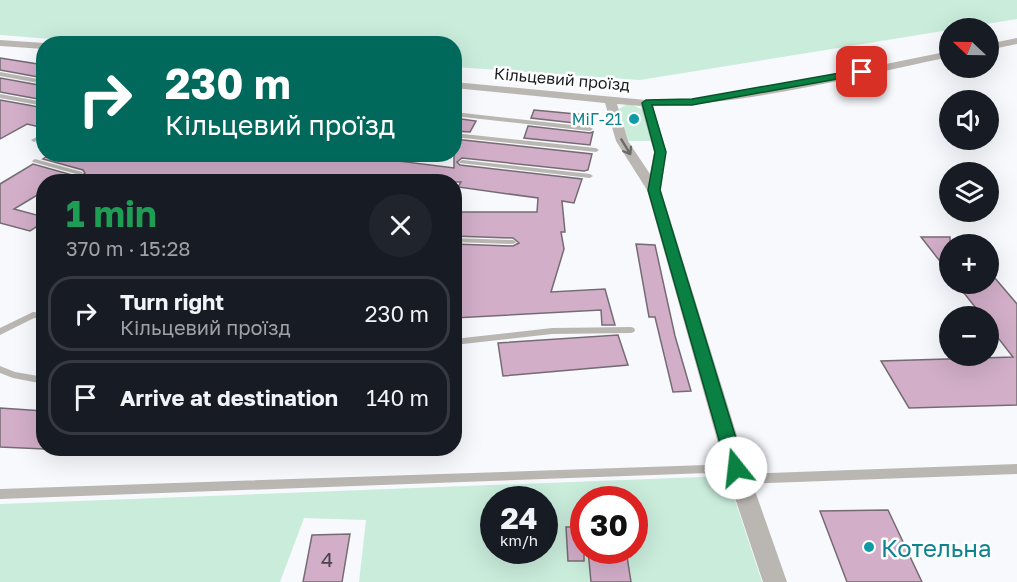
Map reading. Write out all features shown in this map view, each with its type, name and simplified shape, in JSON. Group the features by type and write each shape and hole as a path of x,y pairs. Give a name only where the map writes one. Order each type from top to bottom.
{"street":[{"path":"999,45 1017,41"},
{"path":"0,43 36,45"},
{"name":"Кільцевий проїзд","path":"462,86 646,103 692,102 797,85 939,56"},
{"path":"610,99 622,141 654,190 738,473 775,582"},
{"path":"646,103 660,152 654,190"}],"lane":[{"path":"0,74 36,81"},
{"path":"0,96 36,103"},
{"path":"462,115 590,129"},
{"path":"462,136 596,150"},
{"path":"39,162 80,173"},
{"path":"462,162 590,176"},
{"path":"462,240 513,242"},
{"path":"0,332 36,315"},
{"path":"462,341 552,331 631,330"},
{"path":"0,369 13,375 36,379"},
{"path":"0,494 738,473 1017,469"}],"green space":[{"path":"0,0 1017,0 1017,19 999,22 999,18 939,18 939,32 640,80 462,67 462,36 36,38 0,35"},
{"path":"629,103 649,113 657,141 622,141 614,112"},
{"path":"727,476 762,582 359,582 366,520 304,518 280,582 0,582 0,504"}],"building":[{"path":"0,58 36,64 36,77 0,70"},
{"path":"0,78 36,85 36,99 0,92"},
{"path":"0,100 36,107 36,126 27,124 0,139"},
{"path":"534,110 586,115 583,124 531,118"},
{"path":"462,119 476,121 470,132 462,132"},
{"path":"528,126 593,132 590,145 524,138"},
{"path":"462,140 592,154 588,170 462,158"},
{"path":"54,162 406,162 454,168 454,162 457,162 460,165 582,179 574,203 562,201 565,232 561,232 564,249 551,292 605,289 615,325 602,325 601,310 462,318 462,244 513,246 519,243 513,238 462,236 462,212 537,212 538,198 462,188 462,174 84,174 83,170"},
{"path":"33,164 68,174 36,174 36,196 14,209 36,215 36,227 30,231 0,223 0,184"},
{"path":"921,237 939,237 939,260"},
{"path":"636,244 655,245 675,336 691,391 673,392 655,317 649,317"},
{"path":"999,283 1017,304 1017,405 909,408 881,361 939,359 939,366 999,366 999,357 1013,357 999,339 999,306 974,306 965,294 999,294"},
{"path":"618,335 628,365 503,376 498,343"},
{"path":"0,408 36,410 36,449 0,447"},
{"name":"Котельна","path":"888,510 922,582 847,582 820,511"},
{"path":"566,527 570,527 570,561 568,561"},
{"path":"350,534 342,582 303,582 312,535"},
{"path":"589,564 628,564 631,582 591,582"}],"place":[{"name":"МіГ-21","path":"634,119"},
{"name":"Котельна","path":"869,547"}],"route":[{"path":"736,468 654,190 660,152 646,103 692,102 862,72"}]}
